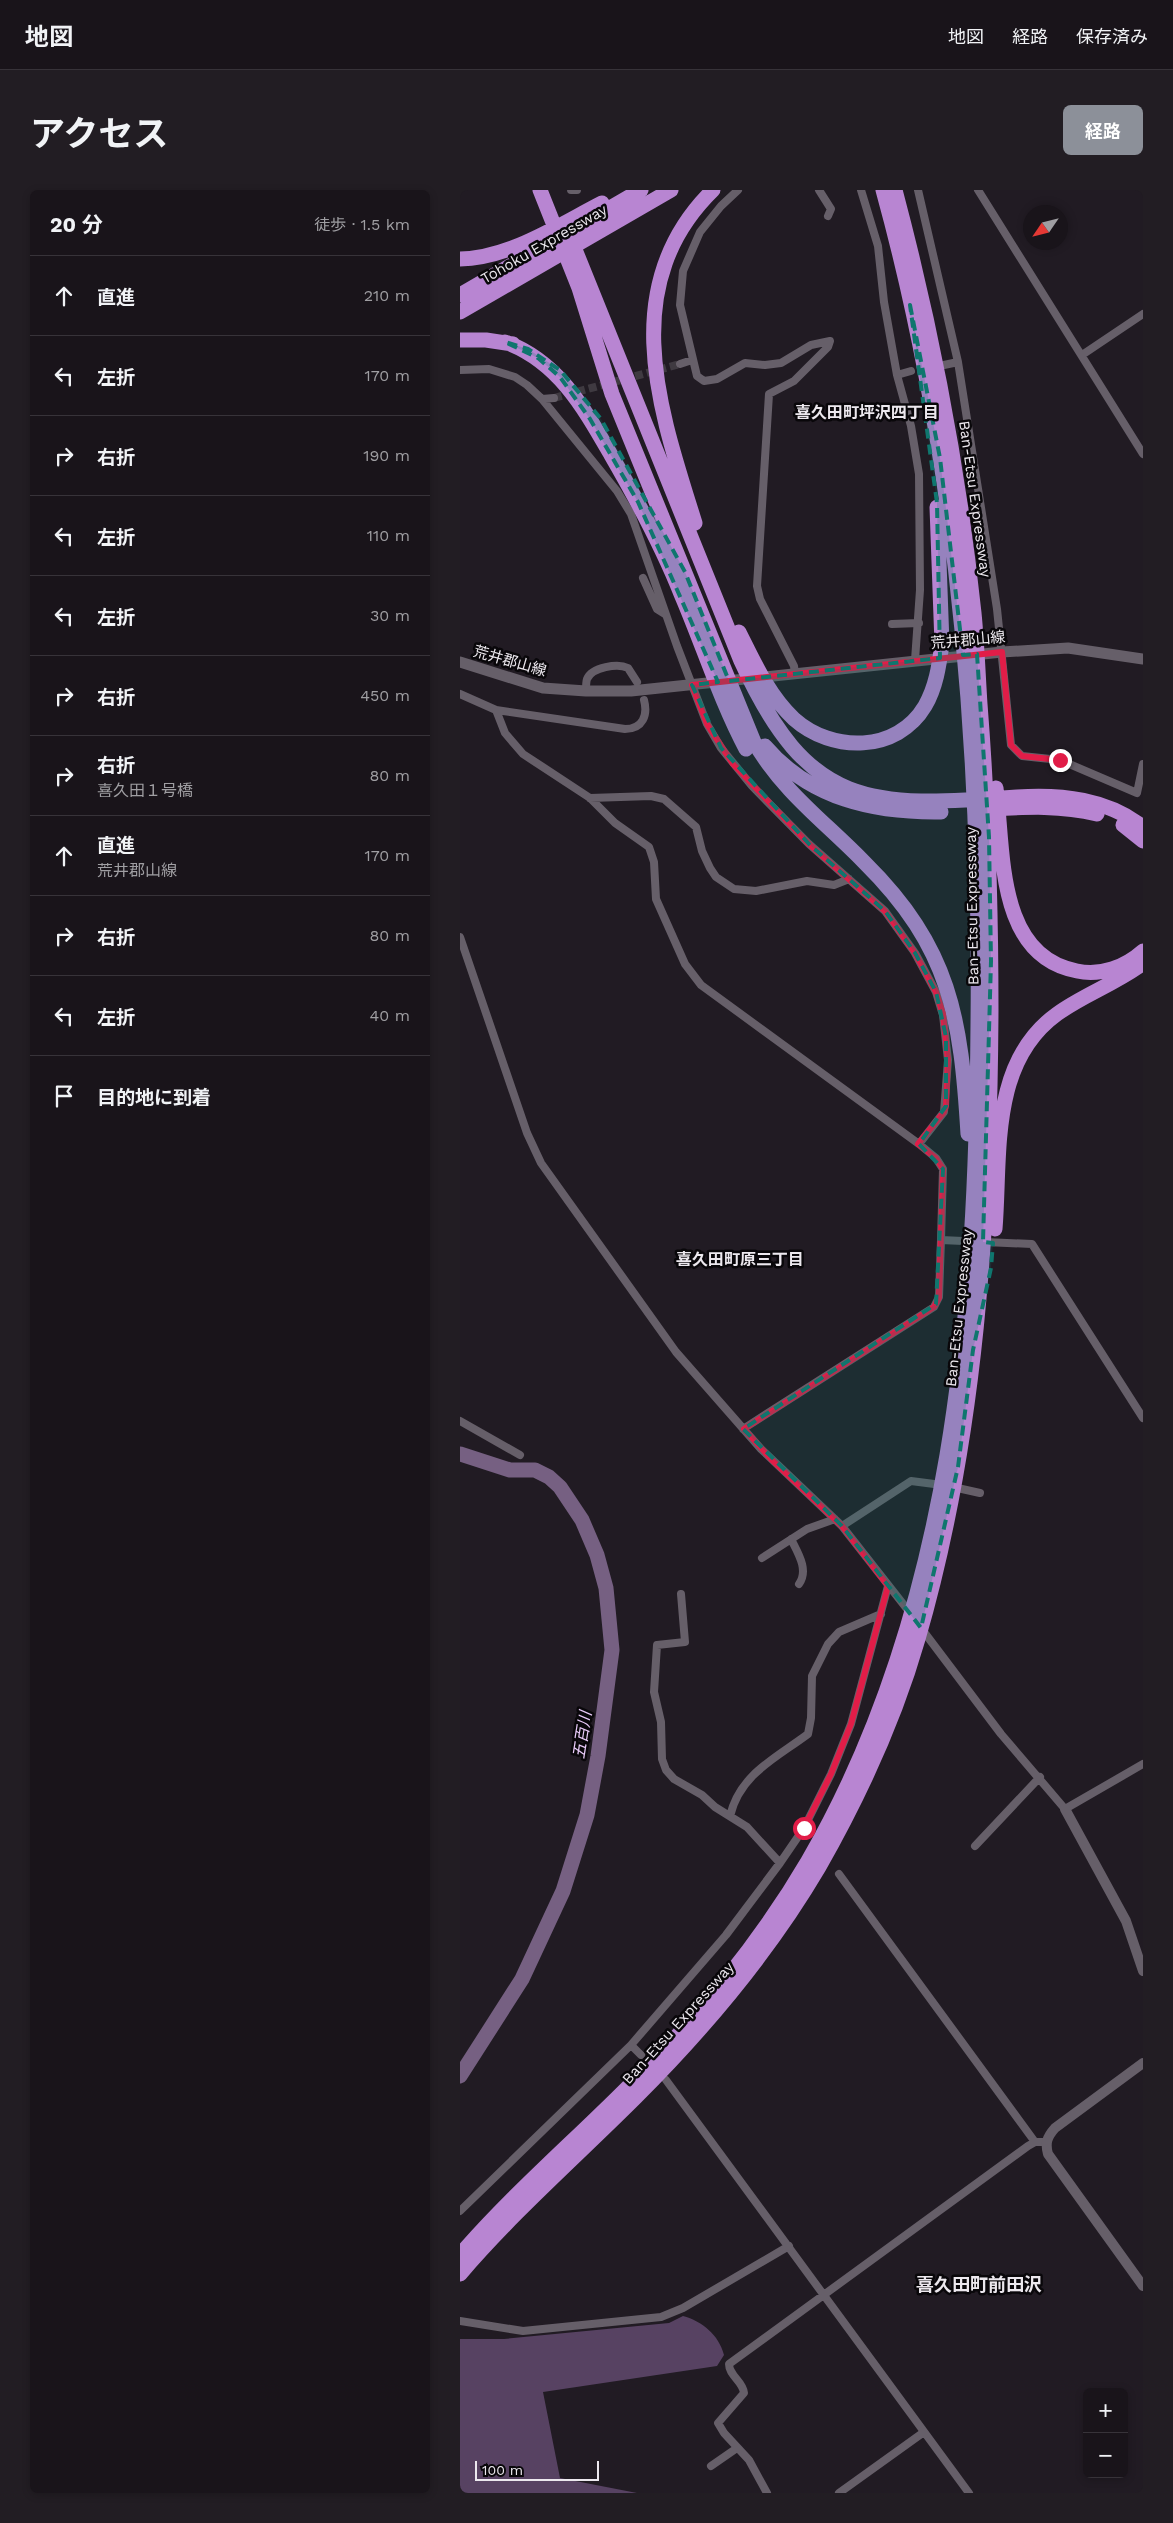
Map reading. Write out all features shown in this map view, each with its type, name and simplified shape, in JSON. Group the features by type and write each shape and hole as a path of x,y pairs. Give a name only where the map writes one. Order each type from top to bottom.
{"highway":[{"path":"540,190 556,216 575,262 612,394 740,712 761,753 785,787 888,887 916,924 933,953 946,984 962,1051 968,1133 967,1278"},
{"path":"550,190 556,216"},
{"path":"460,259 494,253 518,244 626,190"},
{"name":"Tohoku Expressway","path":"460,294 642,190"},
{"name":"Tohoku Expressway","path":"460,312 671,190"},
{"path":"695,523 659,398 653,359 653,326 658,292 669,257 685,225 713,190"},
{"name":"Ban-Etsu Expressway","path":"460,2274 508,2221 635,2097 705,2024 769,1944 795,1906 826,1853 873,1761 894,1708 918,1642 958,1467 973,1350 985,1219 991,1073 989,837 985,791 968,699 952,545 938,449 910,305 883,190"},
{"name":"Ban-Etsu Expressway","path":"895,190 923,302 953,457 974,616 988,696 985,791"},
{"path":"575,262 588,282 646,404 739,632 770,701 796,738 816,760 838,777 863,789 894,797 929,802"},
{"path":"588,282 738,653 768,714 796,752 818,773 857,793 929,802 1063,796 1109,807 1143,827"},
{"path":"739,632 761,675 786,710 805,727 829,739 854,744 889,738 908,725 924,708 930,698 937,676 942,644 940,551 934,477 910,305"},
{"path":"460,340 505,342 528,349 550,362 580,389 626,460 685,572"},
{"path":"505,342 530,353 554,370 574,395 606,445 667,562 731,717 756,765 778,794 795,811 865,866 888,887"},
{"path":"740,712 766,748 786,767 820,790 846,802 872,808 918,812 1037,806 1073,808 1114,821 1130,830 1143,841"},
{"path":"985,791 989,837 1011,907 1021,932 1038,953 1047,960 1069,970 1093,972 1116,968 1127,963 1143,950"},
{"name":"Ban-Etsu Expressway","path":"460,2255 499,2213 664,2050 722,1985 759,1937 784,1900 839,1805 882,1704 915,1605 932,1535 947,1450 961,1351 978,1102 979,961 989,837"},
{"path":"973,1350 991,1268 1005,1094 1014,1065 1028,1041 1047,1021 1143,963"}],"main road":[{"name":"荒井郡山線","path":"460,662 543,688 586,691 631,691 997,652 1068,648 1143,659"}],"street":[{"path":"571,190 577,190"},
{"path":"738,190 721,206 700,232 682,271 680,305 692,360 700,380 712,381 745,363 765,365 781,363 811,345 827,340 830,341 828,347 794,381 769,394 757,586 760,599 794,666 795,674"},
{"path":"819,190 831,209 828,216"},
{"path":"861,190 878,246 884,302 897,376 911,426 918,474 920,549 918,623 920,660"},
{"path":"918,190 958,362 1011,745 1022,756 1060,760 1137,793 1143,764"},
{"path":"978,190 1143,454"},
{"path":"1082,355 1143,314"},
{"path":"680,364 692,360"},
{"path":"944,365 958,362"},
{"path":"460,370 489,369 501,372 527,385 542,398 617,491 631,514 665,614 697,685 707,724 733,764 809,844 885,911 900,928 928,975 943,1014 948,1060 946,1106 944,1112 918,1144"},
{"path":"897,376 911,371"},
{"path":"542,398 554,398"},
{"path":"643,578 657,609 665,614"},
{"path":"892,624 918,623"},
{"path":"586,691 587,680 590,675 617,665 628,668 637,682"},
{"path":"460,694 496,710 631,729 646,718 647,710 644,700"},
{"path":"496,710 505,733 523,754 590,798 648,848 654,862 656,899 686,964 701,985 918,1144 936,1158 943,1169 944,1240 939,1298 934,1307 744,1429"},
{"path":"590,798 651,796 664,799 696,827 702,851 710,868 716,877 734,889 756,891 807,881 834,885 849,879"},
{"path":"460,937 527,1133 541,1163 676,1352 744,1429 842,1526 902,1602 1000,1734 1040,1777 1065,1809 1126,1921 1143,1971"},
{"path":"944,1240 1032,1244 1143,1418"},
{"path":"460,1421 520,1455"},
{"path":"842,1526 911,1481 977,1492"},
{"path":"762,1558 807,1529 834,1519"},
{"path":"792,1539 803,1565 803,1578 800,1584"},
{"path":"460,2211 631,2046 726,1935 804,1828 831,1774 851,1724 888,1586"},
{"path":"681,1594 685,1642 657,1644 654,1692 661,1722 662,1759 666,1770 674,1779 702,1795 753,1833 780,1863"},
{"path":"730,1816 734,1801 746,1780 808,1734 811,1718 812,1676 828,1644 839,1632 881,1614"},
{"path":"1065,1809 1143,1764"},
{"path":"975,1846 1040,1777"},
{"path":"839,1874 1035,2142"},
{"path":"631,2046 641,2055"},
{"path":"1143,2063 1055,2128 1046,2142 1048,2154 1143,2286"},
{"path":"666,2080 824,2293 968,2493"},
{"path":"767,2493 749,2460 718,2423 744,2392 743,2387 729,2371 729,2364 824,2293 1035,2142 1046,2142"},
{"path":"460,2321 523,2331 632,2322 661,2317 692,2303 788,2246"},
{"path":"839,2493 924,2432"},
{"path":"711,2466 737,2448"}],"highlighted area":[{"path":"910,305 940,458 963,655 977,654 989,837 991,961 983,1242 993,1243 991,1268 973,1350 958,1467 921,1628 842,1526 743,1429 936,1304 943,1169 919,1144 946,1106 946,1037 936,992 915,953 885,911 809,844 721,748 692,685 718,682 638,502 590,419 560,377 538,358 505,342 528,349 560,370 601,419 685,572 729,681 940,658 937,503"}],"shaded area":[{"path":"683,2316 697,2321 714,2335 724,2355 717,2366 543,2392 560,2478 637,2493 460,2493 460,2339 504,2339 669,2323"}],"waterway":[{"name":"五百川","path":"460,1454 510,1470 535,1470 549,1477 560,1487 582,1520 597,1555 606,1588 612,1650 598,1756 587,1815 563,1891 522,1979 460,2076"}],"tunnel":[{"path":"554,398 680,364"}],"district":[{"name":"喜久田町坪沢四丁目","path":"867,412"},
{"name":"喜久田町原三丁目","path":"740,1259"},
{"name":"喜久田町前田沢","path":"979,2284"}],"route":[{"path":"804,1828 831,1774 851,1724 888,1586 842,1526 786,1471 772,1460 744,1429 936,1304 939,1298 944,1204 943,1169 936,1158 918,1144 944,1112 946,1106 948,1060 946,1037 943,1014 936,992 900,928 871,898 809,844 733,764 713,736 692,685 1002,652 1011,745 1022,756 1060,760"}]}
